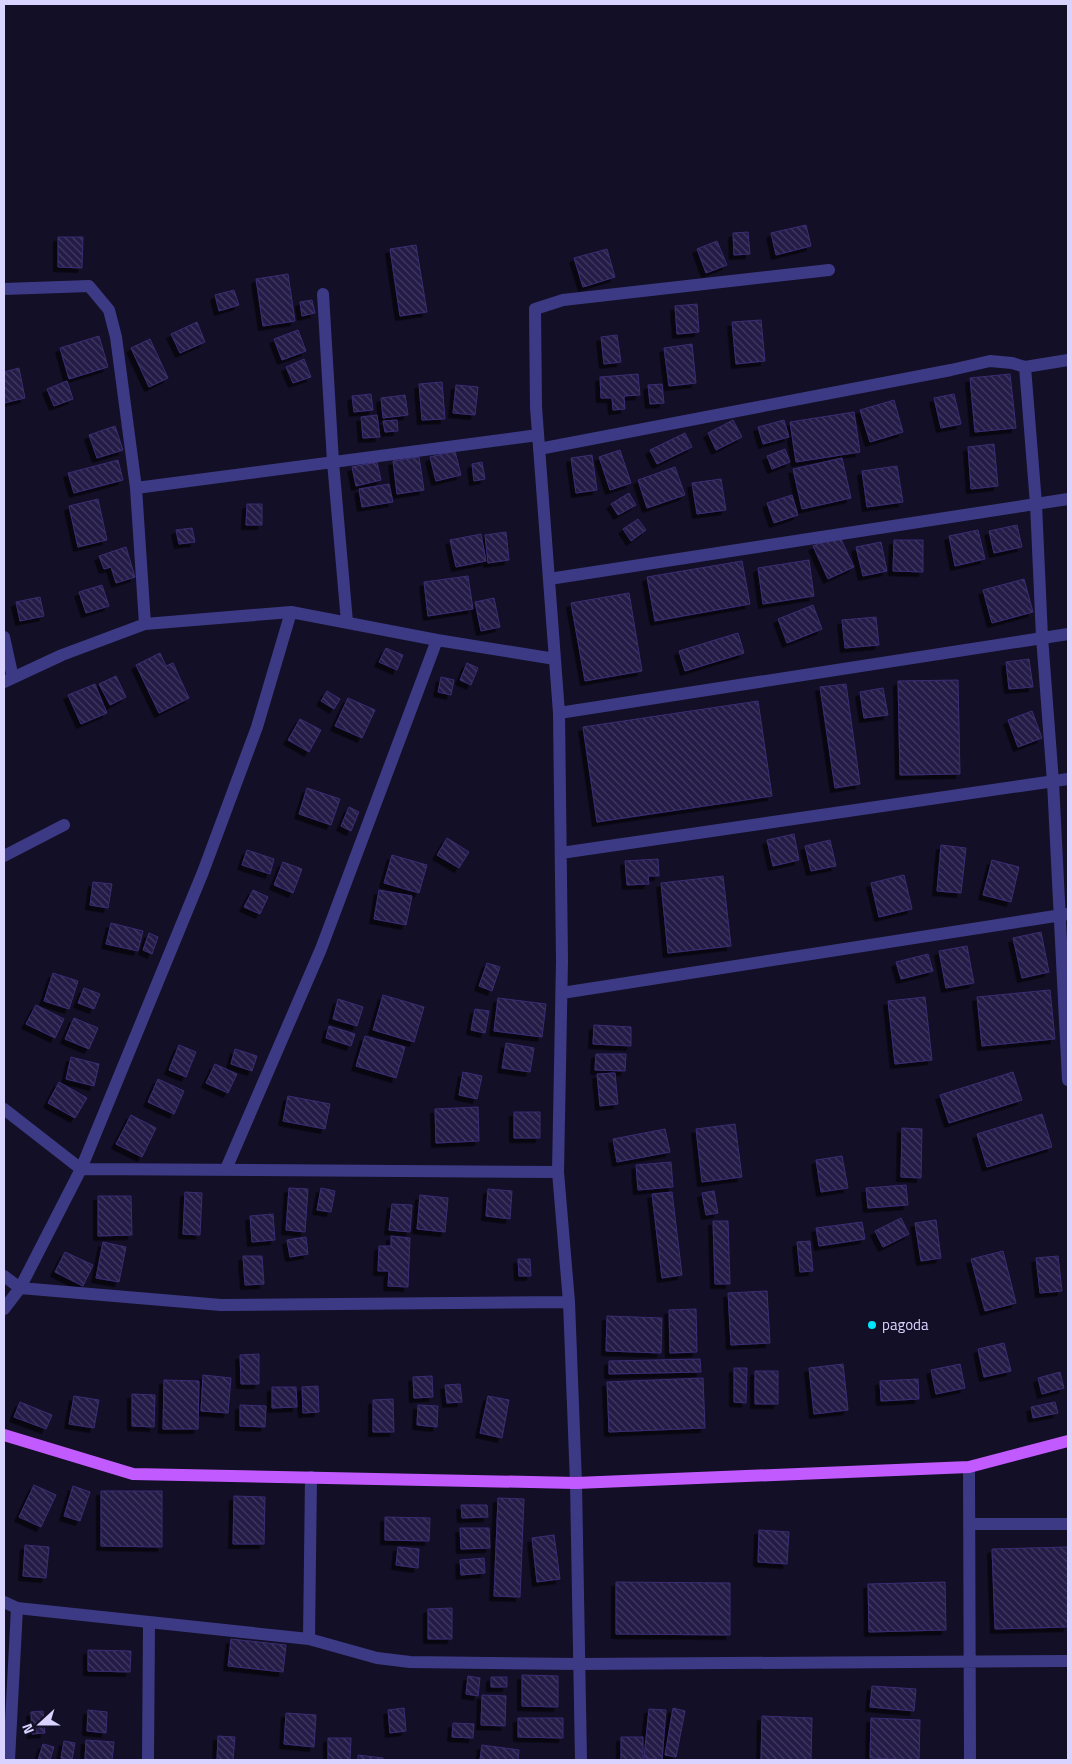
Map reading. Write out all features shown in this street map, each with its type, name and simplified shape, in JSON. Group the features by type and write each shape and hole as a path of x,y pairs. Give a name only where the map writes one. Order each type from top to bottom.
{"main road":[{"path":"4,1435 133,1474 576,1483 969,1467 1068,1441"}],"street":[{"path":"581,1760 576,1483 569,1302 558,1172 562,993 559,712 536,407 535,309 563,300 829,270"},
{"path":"4,289 89,286 109,310 116,337 136,488 145,624"},
{"path":"323,294 333,462 347,622"},
{"path":"539,449 942,372 990,361 1012,363 1025,367 1068,360"},
{"path":"1025,367 1036,504 1042,638 1064,914 1068,1080"},
{"path":"136,488 538,435"},
{"path":"549,579 1068,499"},
{"path":"4,637 8,680 62,655 145,624 292,612 438,640 555,659"},
{"path":"4,1309 20,1288 81,1168 203,872 257,727 292,612"},
{"path":"559,712 1068,634"},
{"path":"226,1169 321,949 438,640"},
{"path":"561,853 1068,779"},
{"path":"4,856 64,825"},
{"path":"562,993 1064,914"},
{"path":"4,1109 81,1168 558,1172"},
{"path":"4,1276 20,1288 221,1305 569,1302"},
{"path":"969,1467 970,1760"},
{"path":"309,1639 311,1477"},
{"path":"970,1524 1068,1524"},
{"path":"4,1602 17,1608 309,1639 377,1658 410,1662 580,1664 1068,1661"},
{"path":"9,1760 17,1608"},
{"path":"148,1760 150,1623"}],"building":[{"path":"806,225 811,246 776,255 771,233"},
{"path":"748,232 750,254 734,255 733,233"},
{"path":"58,237 83,237 82,268 58,267"},
{"path":"717,241 727,265 706,273 697,249"},
{"path":"416,245 427,312 400,316 390,249"},
{"path":"607,249 615,277 583,287 574,258"},
{"path":"288,274 295,321 263,326 256,279"},
{"path":"234,290 239,305 219,311 215,295"},
{"path":"312,300 315,313 302,316 300,302"},
{"path":"697,304 699,332 677,334 675,306"},
{"path":"761,320 765,361 736,364 732,322"},
{"path":"197,322 205,342 180,353 171,334"},
{"path":"298,330 306,351 282,360 274,339"},
{"path":"617,335 621,362 604,364 601,337"},
{"path":"99,336 108,367 69,379 60,348"},
{"path":"150,339 168,378 149,387 131,348"},
{"path":"692,344 696,383 669,386 664,348"},
{"path":"304,359 311,377 293,383 286,367"},
{"path":"19,368 25,398 4,403 4,372"},
{"path":"638,374 640,395 624,396 625,409 613,410 612,398 601,398 600,377"},
{"path":"1010,374 1016,428 975,432 970,378"},
{"path":"67,381 73,399 54,406 47,389"},
{"path":"442,382 445,419 422,420 419,384"},
{"path":"662,384 664,403 650,404 648,385"},
{"path":"456,385 478,387 475,415 453,413"},
{"path":"371,394 373,410 354,412 352,396"},
{"path":"954,394 961,424 941,428 934,398"},
{"path":"405,395 408,415 383,418 381,398"},
{"path":"894,400 903,432 870,442 860,410"},
{"path":"854,412 860,452 796,462 790,422"},
{"path":"377,415 380,437 363,438 361,417"},
{"path":"397,420 398,431 385,432 383,421"},
{"path":"733,420 742,437 716,450 708,433"},
{"path":"784,420 789,437 763,444 758,427"},
{"path":"115,426 123,450 97,458 89,435"},
{"path":"685,433 692,447 657,464 650,450"},
{"path":"994,444 998,486 971,489 968,447"},
{"path":"785,449 790,462 772,469 767,456"},
{"path":"620,450 631,483 610,490 599,457"},
{"path":"455,451 461,475 436,481 430,457"},
{"path":"592,455 597,490 576,493 571,458"},
{"path":"419,457 424,490 397,494 393,461"},
{"path":"842,458 851,498 802,509 793,469"},
{"path":"118,460 123,480 74,493 68,473"},
{"path":"377,462 381,480 356,486 352,467"},
{"path":"482,462 485,479 474,481 472,464"},
{"path":"897,466 903,502 867,507 862,471"},
{"path":"675,467 685,495 647,508 638,480"},
{"path":"721,479 726,510 697,514 692,483"},
{"path":"389,484 393,502 362,507 359,489"},
{"path":"629,493 636,505 618,515 611,504"},
{"path":"792,495 798,515 774,523 767,503"},
{"path":"98,499 107,540 78,547 69,506"},
{"path":"247,504 262,504 262,525 246,525"},
{"path":"638,519 646,530 631,541 623,529"},
{"path":"1017,525 1022,547 994,553 989,531"},
{"path":"192,528 195,542 179,544 176,530"},
{"path":"978,530 985,559 955,566 949,536"},
{"path":"506,532 509,560 488,563 485,535"},
{"path":"481,534 486,561 456,567 450,540"},
{"path":"839,535 854,567 828,579 813,546"},
{"path":"894,540 923,540 923,572 893,571"},
{"path":"881,542 887,571 863,576 856,547"},
{"path":"126,547 135,577 116,583 111,567 104,569 99,556"},
{"path":"809,560 814,596 763,604 758,568"},
{"path":"742,561 750,604 655,621 647,577"},
{"path":"468,576 473,609 428,616 424,582"},
{"path":"1024,579 1033,612 992,623 983,590"},
{"path":"102,585 109,606 86,613 79,592"},
{"path":"629,593 642,671 585,681 571,603"},
{"path":"40,597 44,616 20,621 16,602"},
{"path":"494,598 500,627 481,631 475,602"},
{"path":"813,605 822,629 787,643 778,619"},
{"path":"876,617 879,645 845,648 842,620"},
{"path":"738,633 744,653 685,671 679,651"},
{"path":"386,648 403,655 397,670 379,662"},
{"path":"160,653 166,666 173,663 189,698 159,713 136,665"},
{"path":"1029,659 1033,687 1009,689 1006,662"},
{"path":"467,663 478,668 471,685 460,680"},
{"path":"116,676 126,697 110,705 99,684"},
{"path":"441,677 454,680 451,695 438,692"},
{"path":"958,680 960,774 900,775 898,681"},
{"path":"95,684 107,713 81,724 68,695"},
{"path":"846,684 860,784 835,788 820,687"},
{"path":"883,688 888,715 864,718 860,692"},
{"path":"327,691 340,699 334,709 321,701"},
{"path":"348,698 375,710 362,738 335,726"},
{"path":"758,701 772,796 597,822 583,727"},
{"path":"1032,711 1042,738 1018,747 1008,720"},
{"path":"300,719 321,730 309,752 288,740"},
{"path":"307,788 340,799 331,825 299,814"},
{"path":"349,807 359,812 351,831 341,826"},
{"path":"794,834 799,860 773,866 767,840"},
{"path":"447,838 469,852 459,868 437,855"},
{"path":"830,840 836,866 811,871 805,846"},
{"path":"941,845 966,848 961,893 937,891"},
{"path":"247,850 274,859 270,874 242,865"},
{"path":"392,855 427,865 419,893 384,883"},
{"path":"658,859 659,876 648,876 649,884 627,885 625,861"},
{"path":"992,860 1019,867 1011,902 983,895"},
{"path":"283,862 302,869 293,893 274,885"},
{"path":"904,875 912,909 879,917 871,883"},
{"path":"723,876 731,946 668,953 661,883"},
{"path":"93,882 112,884 108,908 90,905"},
{"path":"253,890 268,897 260,914 244,907"},
{"path":"379,890 412,896 406,925 374,919"},
{"path":"111,923 143,931 138,951 106,944"},
{"path":"1041,932 1049,972 1022,978 1013,938"},
{"path":"149,933 158,937 152,954 143,950"},
{"path":"967,946 974,983 946,988 939,951"},
{"path":"928,954 933,971 901,979 896,962"},
{"path":"487,963 500,967 492,991 479,986"},
{"path":"53,973 78,981 69,1009 44,1001"},
{"path":"84,988 100,994 94,1009 78,1003"},
{"path":"1050,990 1055,1039 982,1046 977,997"},
{"path":"383,995 424,1007 414,1042 373,1030"},
{"path":"925,997 932,1060 895,1064 888,1001"},
{"path":"498,998 546,1004 542,1037 494,1031"},
{"path":"338,999 363,1007 357,1026 333,1019"},
{"path":"36,1005 64,1019 55,1038 26,1024"},
{"path":"475,1009 489,1011 485,1033 471,1030"},
{"path":"74,1018 98,1028 89,1049 65,1039"},
{"path":"594,1025 631,1027 631,1046 593,1044"},
{"path":"329,1026 355,1034 351,1046 326,1038"},
{"path":"365,1036 405,1047 396,1078 356,1066"},
{"path":"506,1043 534,1048 530,1072 502,1068"},
{"path":"179,1045 196,1052 186,1077 169,1070"},
{"path":"235,1049 257,1056 252,1071 231,1064"},
{"path":"596,1054 626,1054 625,1071 595,1070"},
{"path":"71,1057 99,1064 94,1086 66,1079"},
{"path":"215,1064 237,1074 228,1093 206,1083"},
{"path":"463,1072 482,1076 477,1099 459,1095"},
{"path":"1013,1072 1022,1100 949,1123 940,1095"},
{"path":"615,1073 618,1104 600,1106 597,1074"},
{"path":"158,1079 184,1091 174,1114 148,1102"},
{"path":"59,1082 87,1098 75,1118 48,1103"},
{"path":"288,1096 330,1104 325,1129 283,1121"},
{"path":"478,1107 479,1141 436,1143 435,1109"},
{"path":"514,1112 540,1112 540,1138 514,1138"},
{"path":"1042,1114 1052,1147 987,1167 977,1134"},
{"path":"131,1115 156,1128 142,1157 116,1144"},
{"path":"735,1124 742,1177 702,1182 696,1129"},
{"path":"902,1128 922,1129 921,1178 901,1177"},
{"path":"665,1129 670,1152 617,1162 613,1139"},
{"path":"842,1156 848,1188 821,1192 816,1160"},
{"path":"671,1162 673,1187 638,1190 636,1165"},
{"path":"906,1185 908,1205 868,1208 866,1188"},
{"path":"289,1188 308,1189 305,1232 286,1230"},
{"path":"321,1188 335,1191 331,1212 317,1210"},
{"path":"488,1189 512,1191 510,1219 486,1216"},
{"path":"714,1191 718,1213 706,1215 702,1193"},
{"path":"185,1192 202,1193 200,1235 183,1234"},
{"path":"672,1192 682,1275 662,1278 652,1194"},
{"path":"420,1195 448,1198 445,1232 417,1229"},
{"path":"98,1196 131,1196 132,1235 98,1236"},
{"path":"392,1204 412,1205 410,1232 389,1230"},
{"path":"273,1214 275,1240 252,1242 250,1216"},
{"path":"901,1218 909,1234 883,1247 875,1231"},
{"path":"936,1220 941,1258 921,1261 915,1223"},
{"path":"713,1221 728,1221 730,1284 715,1284"},
{"path":"862,1222 865,1239 819,1246 816,1228"},
{"path":"391,1236 410,1238 408,1287 388,1286 389,1271 378,1271 379,1246 391,1246"},
{"path":"306,1237 308,1254 290,1257 287,1240"},
{"path":"810,1241 813,1271 800,1272 797,1242"},
{"path":"103,1242 126,1247 119,1282 96,1278"},
{"path":"1003,1251 1016,1303 985,1311 971,1259"},
{"path":"65,1252 93,1265 83,1286 55,1272"},
{"path":"243,1256 262,1256 264,1284 245,1285"},
{"path":"1058,1256 1062,1291 1040,1293 1036,1258"},
{"path":"518,1259 530,1259 531,1276 519,1276"},
{"path":"767,1291 770,1343 731,1345 728,1293"},
{"path":"696,1309 697,1352 670,1353 669,1310"},
{"path":"607,1316 662,1318 661,1353 606,1351"},
{"path":"1004,1343 1011,1371 984,1377 978,1349"},
{"path":"259,1354 259,1384 241,1384 240,1355"},
{"path":"700,1359 701,1372 609,1374 609,1361"},
{"path":"843,1364 848,1410 814,1414 809,1368"},
{"path":"960,1364 965,1388 936,1394 931,1370"},
{"path":"734,1368 747,1368 746,1403 734,1402"},
{"path":"755,1371 778,1371 778,1404 755,1404"},
{"path":"1060,1372 1064,1388 1042,1394 1038,1378"},
{"path":"203,1375 231,1378 228,1413 201,1411"},
{"path":"432,1376 433,1397 414,1398 413,1377"},
{"path":"703,1378 705,1428 609,1432 607,1382"},
{"path":"918,1379 919,1399 881,1401 880,1381"},
{"path":"164,1380 199,1381 198,1429 163,1429"},
{"path":"460,1384 462,1402 447,1403 445,1385"},
{"path":"318,1386 319,1412 303,1413 302,1387"},
{"path":"272,1387 296,1387 297,1407 272,1408"},
{"path":"132,1394 155,1395 154,1427 132,1426"},
{"path":"74,1396 99,1400 94,1428 69,1424"},
{"path":"488,1396 509,1400 502,1438 480,1433"},
{"path":"393,1399 394,1432 373,1432 373,1400"},
{"path":"20,1402 52,1415 46,1429 14,1417"},
{"path":"1055,1402 1058,1413 1033,1418 1031,1407"},
{"path":"240,1405 266,1406 265,1427 240,1426"},
{"path":"418,1405 438,1406 437,1427 417,1425"},
{"path":"34,1485 56,1495 41,1527 19,1517"},
{"path":"73,1486 90,1492 80,1521 64,1516"},
{"path":"101,1491 162,1491 162,1547 101,1546"},
{"path":"234,1496 265,1497 264,1544 233,1544"},
{"path":"498,1498 524,1499 520,1597 494,1596"},
{"path":"461,1505 487,1505 488,1517 462,1518"},
{"path":"385,1517 430,1518 429,1541 385,1540"},
{"path":"460,1528 489,1528 490,1548 461,1549"},
{"path":"759,1530 789,1532 787,1564 758,1562"},
{"path":"554,1535 560,1579 537,1582 532,1538"},
{"path":"25,1545 49,1547 46,1578 23,1576"},
{"path":"398,1547 419,1549 418,1568 396,1565"},
{"path":"1068,1547 1068,1627 995,1629 992,1549"},
{"path":"484,1558 485,1573 461,1575 460,1560"},
{"path":"616,1582 730,1583 730,1635 616,1634"},
{"path":"945,1582 946,1630 869,1632 868,1584"},
{"path":"452,1608 452,1639 428,1639 428,1609"},
{"path":"231,1639 286,1645 283,1672 228,1666"},
{"path":"88,1650 131,1651 130,1672 88,1671"},
{"path":"522,1675 558,1676 558,1707 522,1706"},
{"path":"468,1676 480,1678 478,1696 466,1694"},
{"path":"491,1677 507,1677 507,1687 491,1687"},
{"path":"872,1686 916,1689 914,1711 870,1707"},
{"path":"482,1695 506,1696 505,1726 481,1725"},
{"path":"404,1708 406,1731 390,1733 388,1710"},
{"path":"673,1708 685,1711 676,1757 665,1755"},
{"path":"649,1709 666,1710 662,1760 644,1758"},
{"path":"88,1710 107,1712 106,1733 87,1731"},
{"path":"43,1711 45,1733 32,1734 31,1712"},
{"path":"286,1713 316,1715 314,1747 284,1744"},
{"path":"762,1716 812,1718 811,1760 761,1760"},
{"path":"518,1718 563,1718 563,1738 518,1737"},
{"path":"871,1718 920,1720 919,1760 870,1758"},
{"path":"453,1723 474,1724 473,1738 452,1737"},
{"path":"218,1736 235,1737 233,1760 217,1760"},
{"path":"621,1737 643,1737 643,1760 621,1760"},
{"path":"328,1738 351,1738 350,1760 328,1760"},
{"path":"86,1740 114,1742 112,1760 85,1760"},
{"path":"64,1741 75,1743 72,1760 61,1758"},
{"path":"43,1744 54,1747 50,1760 38,1760"},
{"path":"482,1745 519,1750 518,1760 480,1760"},
{"path":"358,1755 383,1758 383,1760 358,1760"}],"place":[{"name":"pagoda","path":"872,1325"}]}
